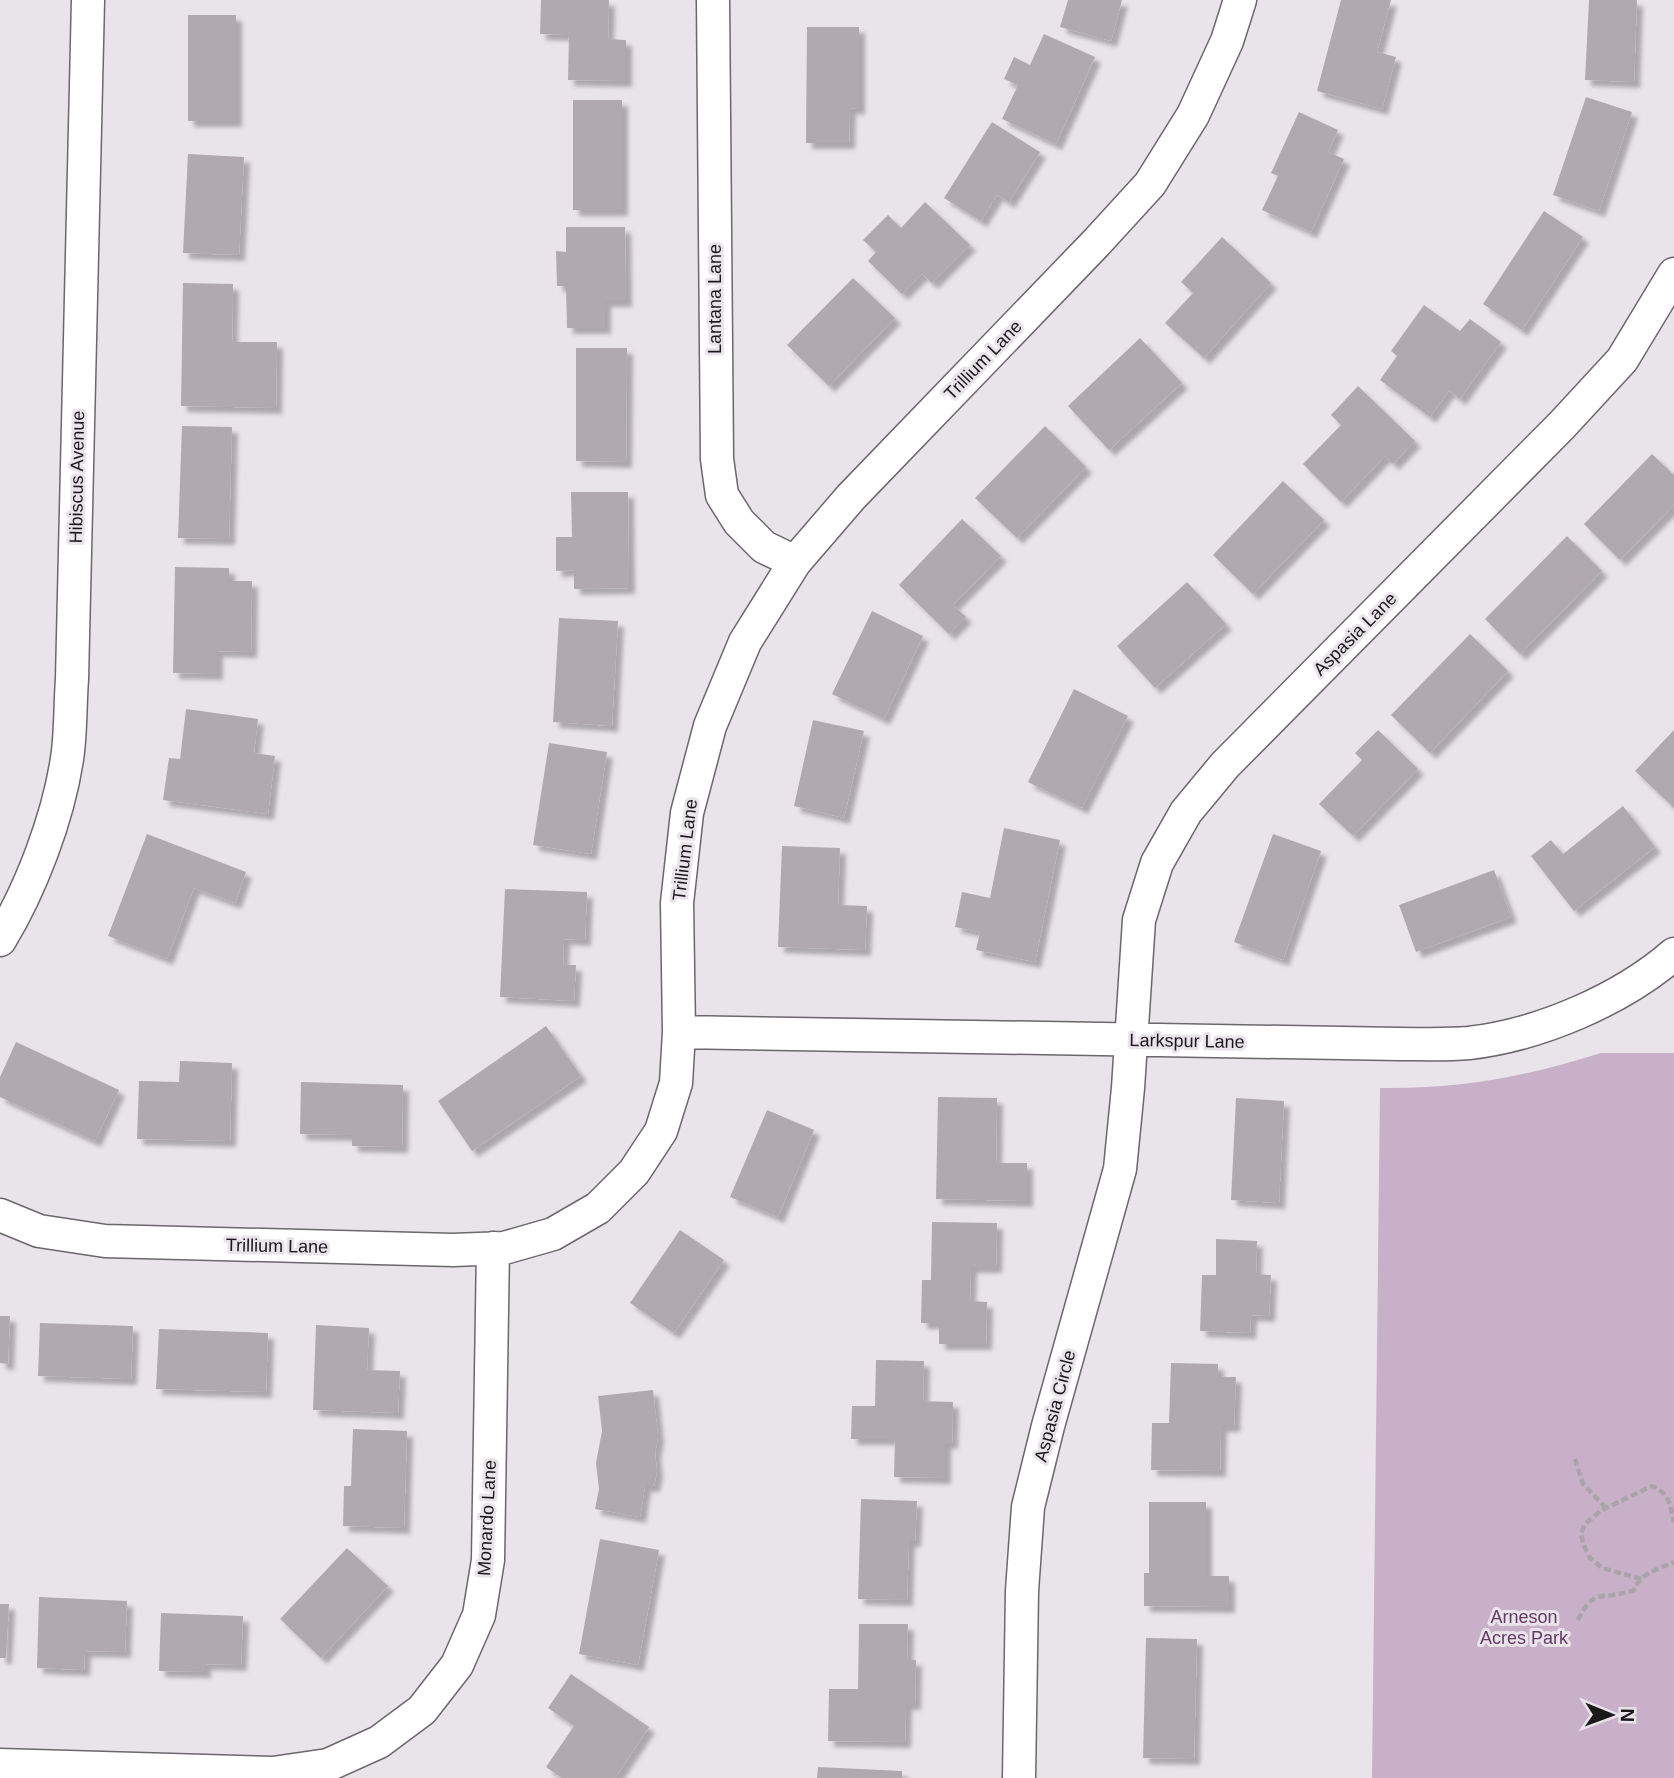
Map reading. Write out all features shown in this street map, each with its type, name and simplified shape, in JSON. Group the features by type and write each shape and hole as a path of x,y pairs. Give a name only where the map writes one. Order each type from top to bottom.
{"street":[{"name":"Hibiscus Avenue","path":"0,940 13,918 46,841 66,760 72,679 88,0"},
{"name":"Lantana Lane","path":"713,0 718,471 722,495 739,522 764,547 795,562"},
{"name":"Trillium Lane","path":"0,1215 40,1231 105,1241 453,1250 504,1248 553,1234 598,1208 634,1172 660,1131 676,1083 679,1032 677,903 687,813 710,726 745,642 795,562 851,497 1087,253 1150,184 1193,115 1227,41 1240,0"},
{"name":"Aspasia Lane","path":"1131,1040 1139,920 1157,863 1186,812 1225,765 1562,425 1622,360 1674,274"},
{"name":"Larkspur Lane","path":"679,1032 1399,1045 1469,1043 1539,1029 1605,1000 1674,954"},
{"name":"Aspasia Circle","path":"1019,1778 1022,1591 1028,1507 1120,1169 1131,1040"},
{"name":"Monardo Lane","path":"0,1765 273,1773 328,1765 379,1742 422,1710 457,1665 479,1615 488,1560 493,1248"}],"path":[{"path":"1575,1459 1583,1484 1606,1508"},
{"path":"1641,1579 1602,1567 1590,1558 1581,1532 1585,1524 1606,1508 1652,1486 1662,1491 1671,1501 1674,1522"},
{"path":"1578,1620 1586,1604 1594,1597 1618,1596 1634,1590 1641,1579 1674,1562"}],"green space":[{"name":"Arneson Acres Park","path":"1601,1053 1674,1053 1674,1778 1372,1778 1380,1088 1438,1086 1492,1080"}],"building":[{"path":"541,0 609,0 608,39 626,40 626,81 568,80 569,35 540,34"},
{"path":"1068,0 1122,0 1111,41 1060,27"},
{"path":"1341,0 1391,0 1377,52 1396,57 1382,109 1317,91"},
{"path":"1589,0 1637,0 1634,82 1585,80"},
{"path":"188,15 236,15 236,121 188,121"},
{"path":"807,27 859,27 859,109 850,108 849,143 806,143"},
{"path":"1044,34 1095,57 1056,144 1002,119 1018,85 1004,79 1014,57 1030,65"},
{"path":"1586,97 1632,112 1599,211 1553,195"},
{"path":"573,100 622,100 622,210 573,210"},
{"path":"1299,112 1338,130 1328,152 1344,159 1311,232 1262,210 1278,176 1271,173"},
{"path":"992,122 1040,152 1009,202 997,195 981,221 944,198"},
{"path":"188,154 244,157 239,255 183,253"},
{"path":"925,202 970,245 932,283 922,274 902,294 868,261 876,252 863,240 888,215 901,228"},
{"path":"1544,211 1583,237 1522,330 1483,304"},
{"path":"566,227 625,227 626,301 605,301 605,328 567,328 566,286 557,286 556,251 566,252"},
{"path":"1222,237 1271,283 1204,358 1165,323 1193,293 1181,282"},
{"path":"853,278 895,318 829,386 787,345"},
{"path":"183,283 233,284 232,342 277,342 276,408 181,406"},
{"path":"1424,305 1460,331 1470,319 1501,342 1460,399 1449,391 1430,417 1380,380 1397,356 1391,351"},
{"path":"1140,338 1182,383 1109,450 1068,406"},
{"path":"576,348 627,348 626,462 576,461"},
{"path":"1358,386 1415,441 1393,464 1385,456 1341,502 1303,464 1341,425 1331,415"},
{"path":"182,426 232,427 229,539 178,538"},
{"path":"1045,426 1086,467 1017,538 975,498"},
{"path":"1652,454 1674,475 1674,505 1620,560 1584,524"},
{"path":"1283,481 1324,520 1253,594 1213,555"},
{"path":"571,492 628,492 629,588 574,589 574,570 556,571 556,537 572,537"},
{"path":"962,519 1001,556 953,605 966,617 949,634 899,585"},
{"path":"1567,536 1602,571 1520,654 1485,619"},
{"path":"175,567 229,568 229,581 252,581 251,652 217,651 217,674 173,673"},
{"path":"1187,582 1226,624 1155,688 1117,646"},
{"path":"872,611 923,636 884,719 832,694"},
{"path":"559,618 618,621 612,726 553,722"},
{"path":"1470,634 1508,671 1430,753 1391,715"},
{"path":"1074,689 1128,716 1082,808 1028,782"},
{"path":"186,709 258,719 254,753 275,756 268,814 163,800 169,758 180,759"},
{"path":"813,720 864,731 844,818 794,806"},
{"path":"1378,730 1418,769 1353,836 1319,804 1362,760 1355,753"},
{"path":"1674,730 1674,808 1635,771"},
{"path":"549,743 607,752 591,854 533,845"},
{"path":"1623,806 1655,847 1574,911 1531,856 1551,840 1563,854"},
{"path":"1004,828 1060,840 1035,962 976,950 980,932 955,927 962,892 990,898"},
{"path":"147,834 246,872 235,903 194,888 167,959 108,936"},
{"path":"1273,834 1321,851 1283,960 1234,942"},
{"path":"782,846 840,848 838,905 867,906 865,950 778,947"},
{"path":"1494,870 1511,917 1416,952 1399,905"},
{"path":"505,889 587,892 585,940 564,939 563,965 576,965 574,1001 500,997"},
{"path":"546,1026 581,1076 472,1151 438,1101"},
{"path":"16,1042 119,1090 95,1141 0,1097 0,1077"},
{"path":"180,1061 232,1063 230,1141 137,1139 139,1081 179,1082"},
{"path":"301,1082 403,1085 402,1147 352,1146 352,1135 300,1134"},
{"path":"938,1097 997,1098 996,1163 1027,1163 1027,1201 936,1199"},
{"path":"1236,1098 1284,1101 1279,1203 1231,1200"},
{"path":"767,1110 814,1130 778,1217 730,1197"},
{"path":"932,1222 997,1223 996,1267 971,1267 970,1301 987,1302 986,1344 939,1344 939,1323 921,1323 922,1280 931,1280"},
{"path":"680,1230 724,1260 674,1333 630,1303"},
{"path":"1216,1239 1257,1241 1256,1274 1271,1275 1269,1316 1251,1315 1250,1333 1200,1331 1202,1275 1216,1275"},
{"path":"0,1316 10,1316 8,1364 0,1363"},
{"path":"40,1323 133,1326 131,1379 38,1376"},
{"path":"316,1325 369,1328 367,1370 400,1371 398,1413 313,1410"},
{"path":"159,1329 268,1333 266,1392 156,1389"},
{"path":"876,1360 924,1361 923,1401 953,1402 952,1443 945,1443 945,1478 894,1477 895,1439 851,1439 852,1406 875,1406"},
{"path":"1171,1363 1218,1364 1218,1377 1236,1377 1234,1426 1221,1426 1220,1471 1151,1470 1152,1423 1169,1423"},
{"path":"653,1390 658,1437 655,1453 657,1472 654,1486 645,1486 640,1517 595,1509 599,1489 596,1463 602,1431 598,1396"},
{"path":"353,1429 407,1431 404,1528 343,1526 344,1486 351,1486"},
{"path":"861,1499 917,1501 915,1541 909,1541 907,1600 858,1599"},
{"path":"1149,1502 1206,1502 1206,1576 1229,1576 1229,1607 1144,1606 1144,1573 1149,1573"},
{"path":"600,1539 659,1550 638,1665 579,1654"},
{"path":"347,1548 388,1586 321,1658 280,1619"},
{"path":"39,1597 127,1601 125,1652 85,1651 84,1670 37,1668"},
{"path":"0,1604 9,1604 6,1658 0,1658"},
{"path":"161,1613 243,1616 241,1665 205,1664 205,1672 159,1671"},
{"path":"859,1624 908,1624 907,1660 916,1660 915,1704 906,1704 905,1742 828,1741 829,1689 858,1689"},
{"path":"1146,1638 1197,1639 1194,1759 1143,1758"},
{"path":"571,1674 649,1727 615,1778 562,1778 546,1767 574,1726 548,1708"},
{"path":"818,1767 902,1771 902,1778 817,1778"}]}
